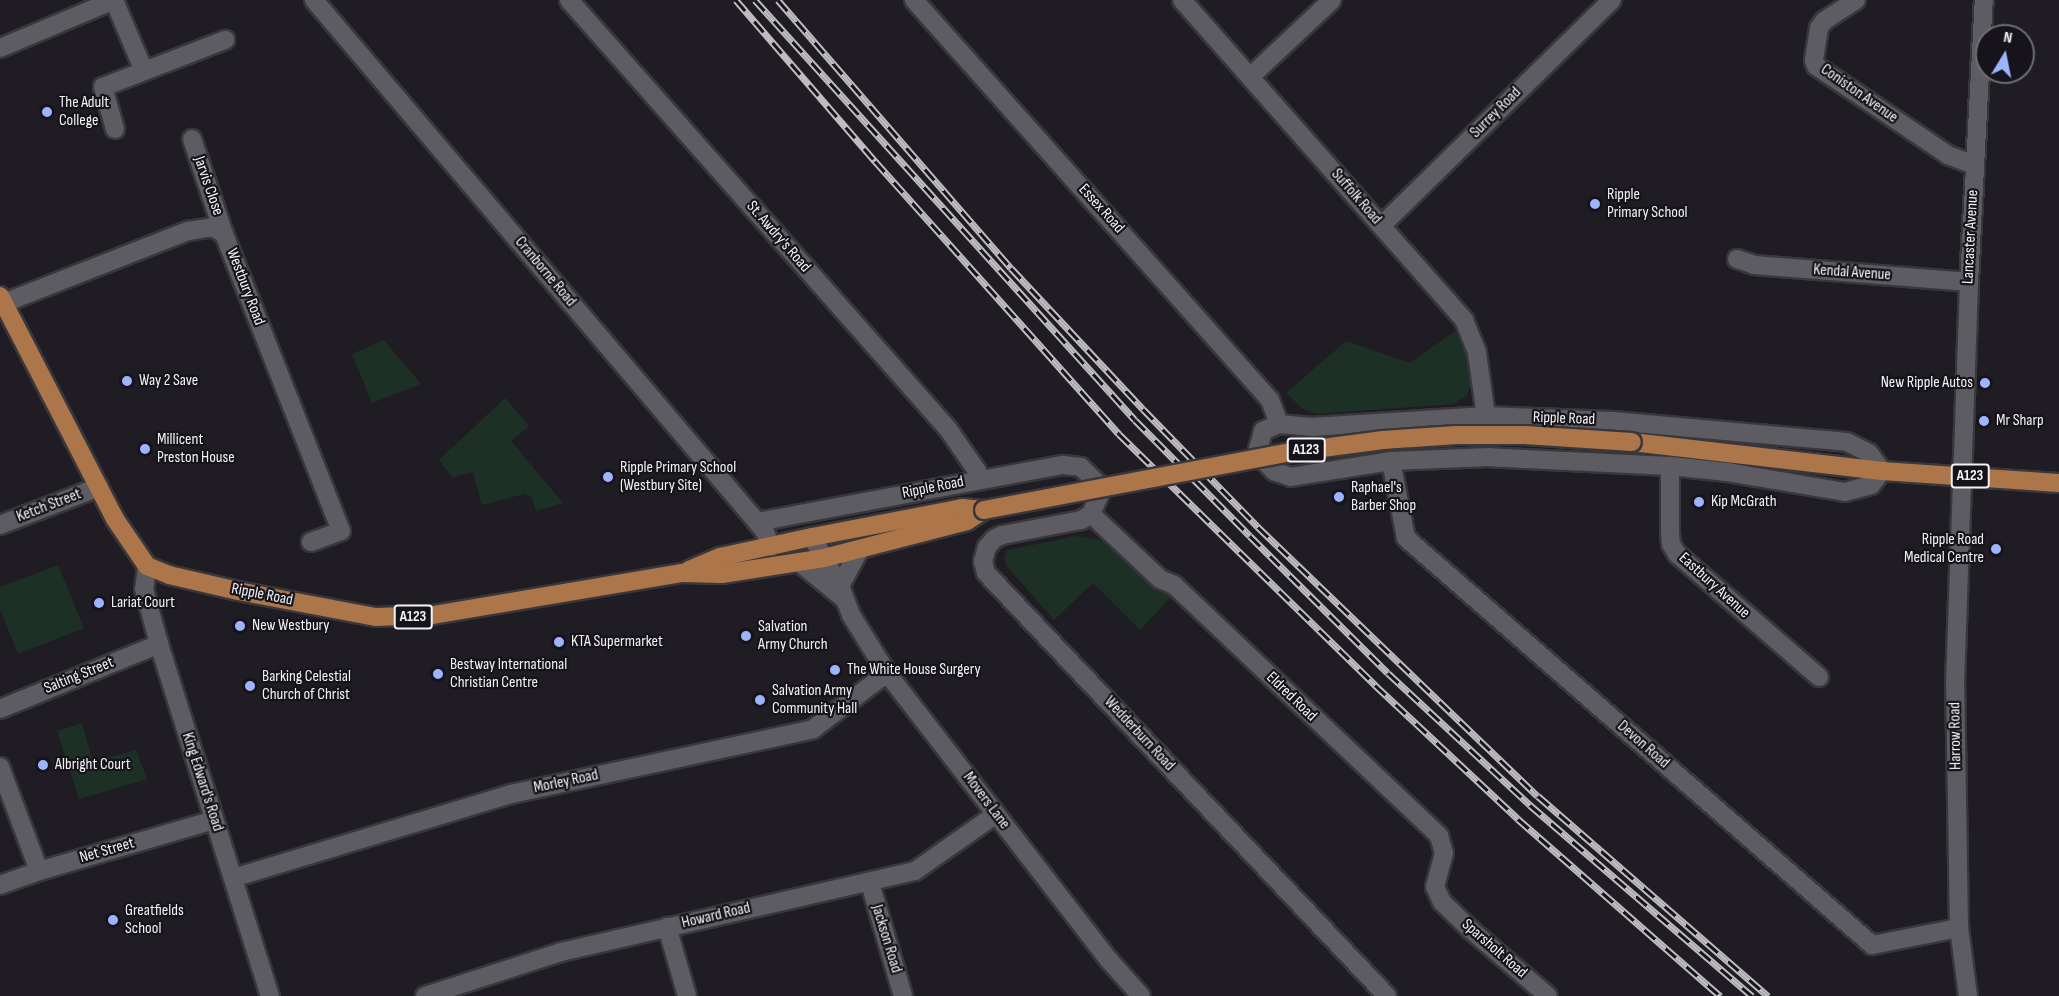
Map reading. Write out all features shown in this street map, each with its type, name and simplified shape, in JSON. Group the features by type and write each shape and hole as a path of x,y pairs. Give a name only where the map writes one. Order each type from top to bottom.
{"main road":[{"path":"2,300 131,546 147,566"},
{"name":"Ripple Road","path":"682,573 720,557 962,508 984,510 1293,452 1383,440 1457,435 1525,435 1632,442 1882,471 2059,483"},
{"name":"Ripple Road","path":"147,566 169,575 238,591 388,618 433,615 682,573 723,574 824,558 968,521 984,510"}],"street":[{"path":"0,48 114,0 144,71"},
{"name":"Cranborne Road","path":"314,0 757,522 765,532 771,547"},
{"name":"St. Awdry's Road","path":"569,0 948,429 977,471 979,480"},
{"name":"Essex Road","path":"914,0 1270,400 1279,424"},
{"name":"Suffolk Road","path":"1182,0 1464,320 1477,353 1486,416"},
{"path":"1250,77 1332,0"},
{"name":"Surrey Road","path":"1381,226 1612,0"},
{"name":"Coniston Avenue","path":"1856,0 1824,21 1819,28 1814,60 1816,66 1947,155 1974,165"},
{"name":"Lancaster Avenue","path":"1961,475 1974,165 1984,0"},
{"path":"115,129 103,87 225,40"},
{"name":"Jarvis Close","path":"192,139 224,234"},
{"name":"Westbury Road","path":"2,300 188,231 213,227 224,234 341,531 311,542"},
{"name":"Kendal Avenue","path":"1737,259 1754,265 1969,282"},
{"name":"Ripple Road","path":"1279,424 1311,427 1486,416 1613,421 1847,442 1869,453 1882,471"},
{"path":"1279,424 1263,431 1258,449 1262,459 1274,471 1286,476 1391,461 1489,457 1670,466 1727,472 1845,492 1871,484 1882,471"},
{"name":"Devon Road","path":"1391,461 1406,538 1872,945 1959,928"},
{"name":"Ripple Road","path":"757,522 1063,465 1081,467 1099,485 1099,496 1091,514"},
{"name":"Eastbury Avenue","path":"1670,466 1670,533 1671,544 1677,554 1819,677"},
{"name":"Harrow Road","path":"1961,475 1955,684 1959,928 1968,996"},
{"name":"Ketch Street","path":"0,525 99,487"},
{"name":"Eldred Road","path":"1091,514 1160,579 1174,585 1439,836 1444,853 1435,887 1442,902"},
{"name":"Wedderburn Road","path":"1091,514 1081,520 1002,535 987,547 983,561 986,573 1387,996"},
{"name":"Movers Lane","path":"812,537 887,673 1109,960 1141,996"},
{"path":"841,592 860,549"},
{"name":"Movers Lane","path":"799,562 841,592"},
{"name":"King Edward's Road","path":"147,566 144,589 159,644 270,996"},
{"name":"Salting Street","path":"0,709 159,644"},
{"name":"Morley Road","path":"233,878 511,794 813,729 887,673"},
{"path":"0,767 39,871"},
{"name":"Howard Road","path":"425,996 561,952 870,883 927,865 996,814"},
{"name":"Net Street","path":"0,885 39,871 214,819"},
{"name":"Jackson Road","path":"870,883 903,996"},
{"name":"Sparsholt Road","path":"1442,902 1548,996"},
{"path":"667,927 687,996"}],"green space":[{"path":"1455,331 1468,357 1471,387 1466,396 1454,404 1316,414 1303,409 1286,393 1346,341 1410,363"},
{"path":"384,340 421,384 372,403 352,354"},
{"path":"505,398 529,426 511,441 563,503 536,511 532,498 524,494 482,505 473,472 452,477 439,460"},
{"path":"1076,536 1096,539 1116,546 1172,596 1140,630 1093,583 1054,620 1006,565 1004,557 1007,550"},
{"path":"58,565 84,628 18,654 0,609 0,587"},
{"path":"82,723 93,762 136,750 147,779 79,799 57,731"}],"railway":[{"path":"736,0 875,161 1119,434 1375,685 1518,819 1720,996"},
{"path":"755,0 1135,420 1250,536 1388,673 1530,805 1752,996"},
{"path":"778,0 1011,268 1258,527 1538,796 1768,996"}],"place":[{"name":"The Adult College","path":"47,112"},
{"name":"Ripple Primary School","path":"1595,204"},
{"name":"Way 2 Save","path":"127,381"},
{"name":"New Ripple Autos","path":"1985,383"},
{"name":"Mr Sharp","path":"1984,421"},
{"name":"Millicent Preston House","path":"145,449"},
{"name":"Ripple Primary School (Westbury Site)","path":"608,477"},
{"name":"Raphael's Barber Shop","path":"1339,497"},
{"name":"Kip McGrath","path":"1699,502"},
{"name":"Ripple Road Medical Centre","path":"1996,549"},
{"name":"Lariat Court","path":"99,603"},
{"name":"New Westbury","path":"240,626"},
{"name":"Salvation Army Church","path":"746,636"},
{"name":"KTA Supermarket","path":"559,642"},
{"name":"The White House Surgery","path":"835,670"},
{"name":"Bestway International Christian Centre","path":"438,674"},
{"name":"Barking Celestial Church of Christ","path":"250,686"},
{"name":"Salvation Army Community Hall","path":"760,700"},
{"name":"Albright Court","path":"43,765"},
{"name":"Greatfields School","path":"113,920"}]}
